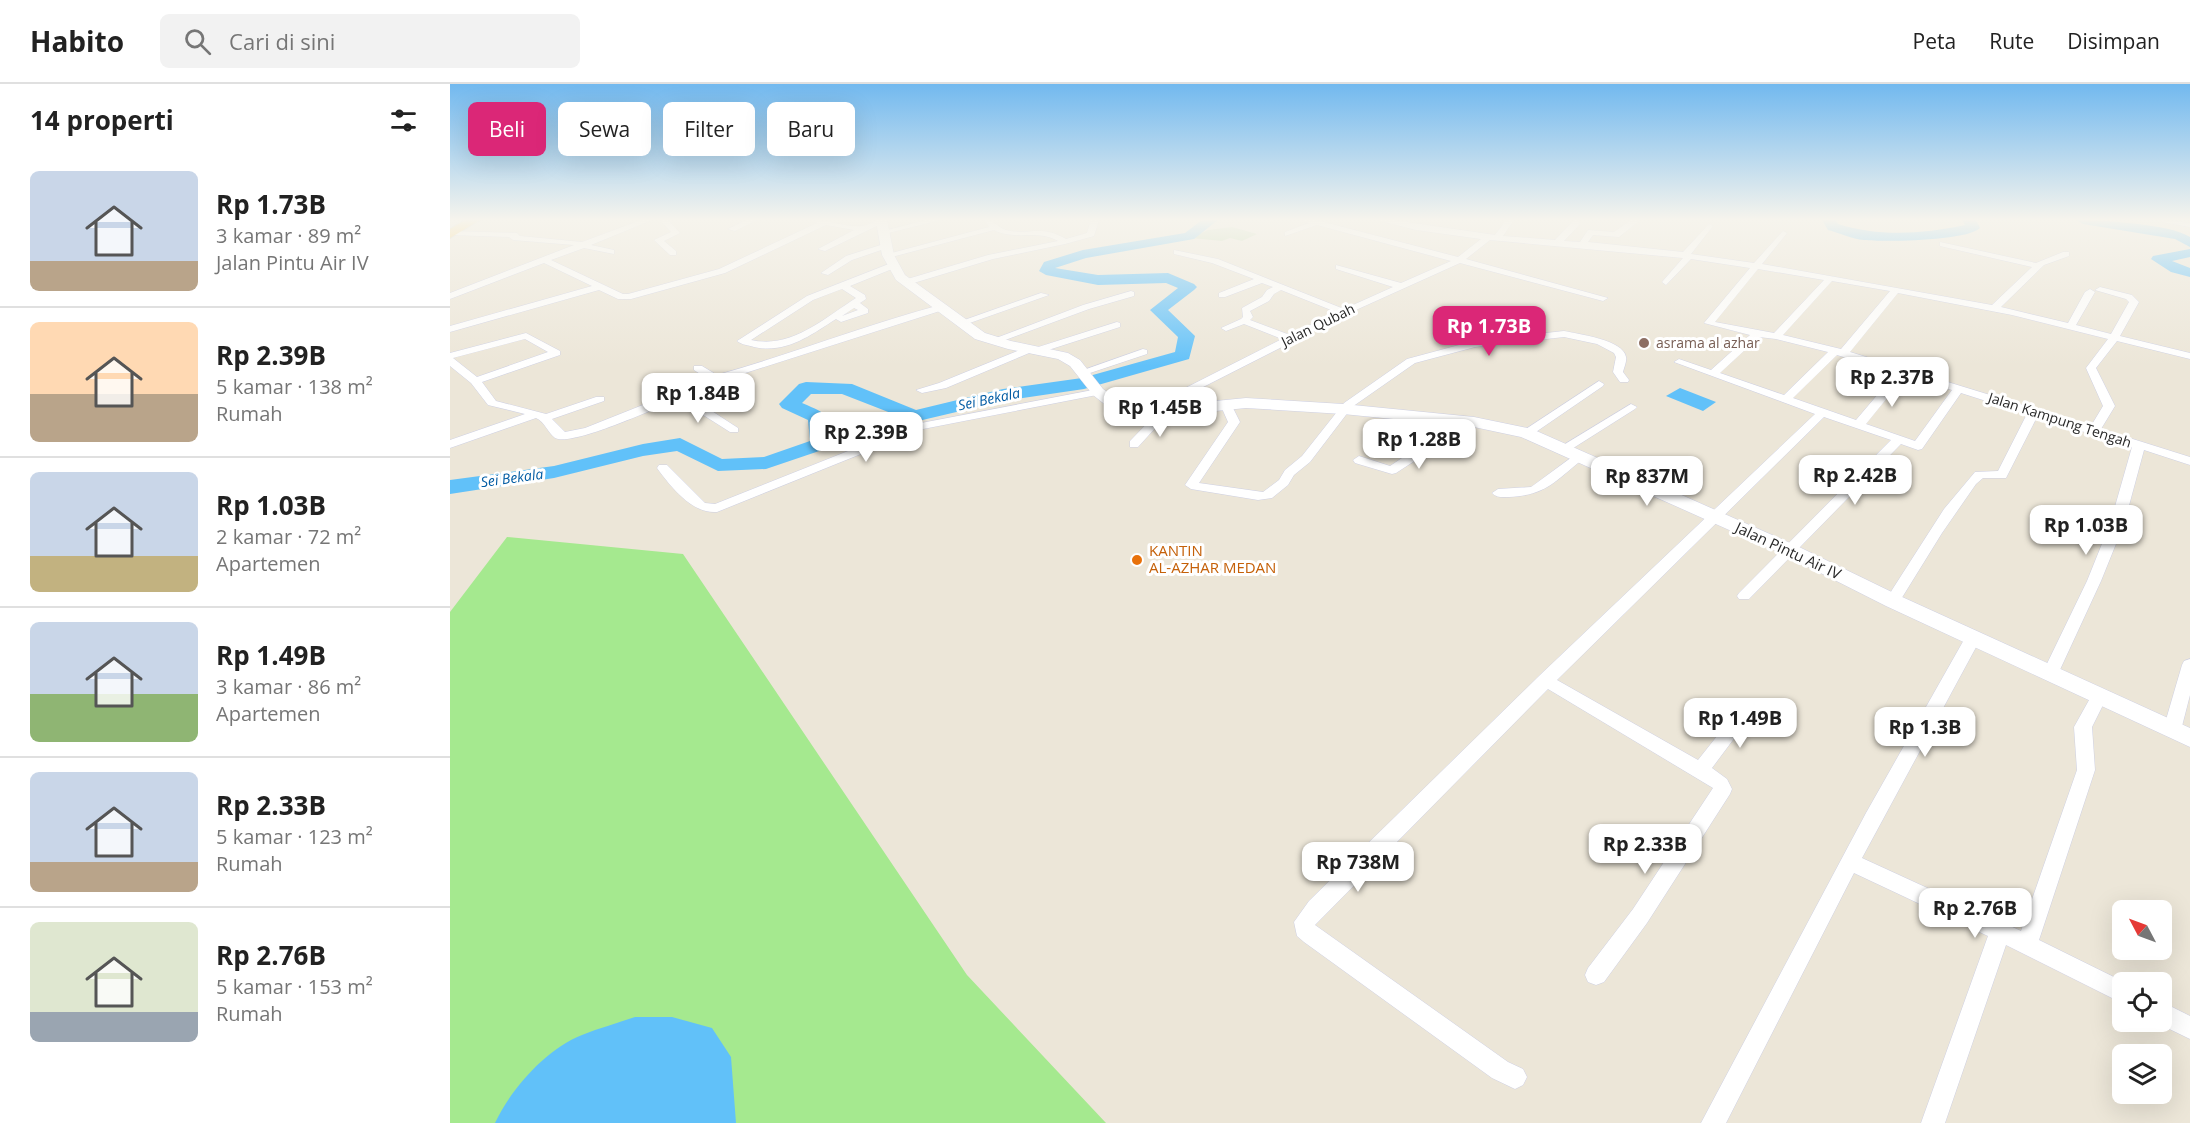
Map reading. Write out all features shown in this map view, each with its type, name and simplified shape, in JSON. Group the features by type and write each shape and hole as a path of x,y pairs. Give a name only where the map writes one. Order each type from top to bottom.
{"main road":[{"name":"Jalan Pintu Air IV","path":"897,268 900,277 974,333 993,341 1063,356 1119,407 1144,413 1246,403 1343,409 1470,422 1526,433 1790,550 1893,601 2190,738"}],"street":[{"path":"450,296 522,268"},
{"path":"562,268 621,297 637,295 727,268"},
{"path":"825,273 832,268"},
{"path":"842,285 862,297 855,304 808,333 782,345 760,345 742,341 810,298 842,285 858,268"},
{"path":"907,282 952,268"},
{"path":"1233,268 1344,312"},
{"path":"1344,268 1401,286"},
{"name":"Jalan Qubah","path":"1144,413 1344,312 1441,268"},
{"path":"1492,268 1603,298"},
{"path":"1666,282 1677,268"},
{"name":"Jalan Kampung Tengah","path":"1756,268 1708,322 1839,352 2190,461"},
{"path":"1773,268 1995,309 2190,357"},
{"path":"1995,309 2035,268"},
{"path":"1776,336 1830,278"},
{"path":"1222,295 1260,280"},
{"path":"450,329 600,287"},
{"path":"1226,328 1244,321 1248,316 1245,310 1266,299 1270,292 1280,287"},
{"path":"1785,400 1839,352 1896,290"},
{"path":"2070,327 2095,291 2134,300 2114,338 2091,368 2109,406 2094,430"},
{"path":"993,341 1086,307 1131,294"},
{"path":"961,323 1044,295"},
{"path":"450,361 475,381 492,403 541,416 559,435 575,435 716,379 940,308"},
{"path":"1244,321 1290,339"},
{"path":"922,390 942,386 1034,350 1118,325"},
{"path":"1226,404 1234,422 1230,431 1219,450 1190,484 1245,496 1267,495 1284,482 1289,473 1306,459 1343,409 1411,361 1474,344 1564,334 1600,342 1618,351 1621,357 1618,372 1624,380"},
{"path":"1713,375 1757,334"},
{"path":"450,356 526,336 556,353 475,381"},
{"path":"663,468 700,506 707,509 717,508 920,426 1090,381 1143,352"},
{"path":"1679,362 1898,440 1921,445 1959,388"},
{"path":"698,368 716,379"},
{"path":"1858,426 1903,371"},
{"path":"1526,433 1599,384"},
{"path":"678,394 734,430"},
{"path":"450,444 600,399"},
{"path":"1498,493 1536,490 1571,452 1631,406"},
{"path":"1134,444 1164,412"},
{"path":"1893,601 1942,522 1974,479 1983,475 2002,475 2034,412"},
{"path":"1515,1077 1491,1064 1311,935 1303,926 1316,907 1545,680 1822,413"},
{"path":"1359,460 1392,470 1415,455 1433,449 1470,422"},
{"path":"1744,596 1898,440"},
{"path":"2049,674 2094,581 2117,524 2139,445"},
{"path":"1713,1123 1926,718 1973,638"},
{"path":"2172,730 2190,665"},
{"path":"1545,680 1701,770 1721,784 1721,794 1640,916 1596,975"},
{"path":"2026,944 2086,770 2083,727 2099,697"},
{"path":"1701,770 1751,705"},
{"path":"1850,862 2000,931 2112,988"},
{"path":"1933,1123 2000,931"},
{"path":"2172,1018 2190,1028"}],"green space":[{"path":"507,537 683,554 967,975 1106,1123 450,1123 450,612"}],"water":[{"path":"1680,388 1716,402 1703,411 1666,396"},
{"path":"635,1017 672,1017 712,1028 731,1057 736,1123 495,1123 520,1084 555,1050 582,1035"}],"waterway":[{"name":"Sei Bekala","path":"450,487 554,472 643,450 680,444 718,465 766,463 821,444 818,417 789,404 806,388 845,388 914,416 1003,395 1084,383 1183,355 1187,336 1158,310 1189,287 1168,278 1098,280 1046,271 1047,268"},
{"path":"2175,268 2190,273"}],"place":[{"name":"asrama al azhar","path":"1644,343"},
{"name":"KANTIN AL-AZHAR MEDAN","path":"1137,560"}]}
